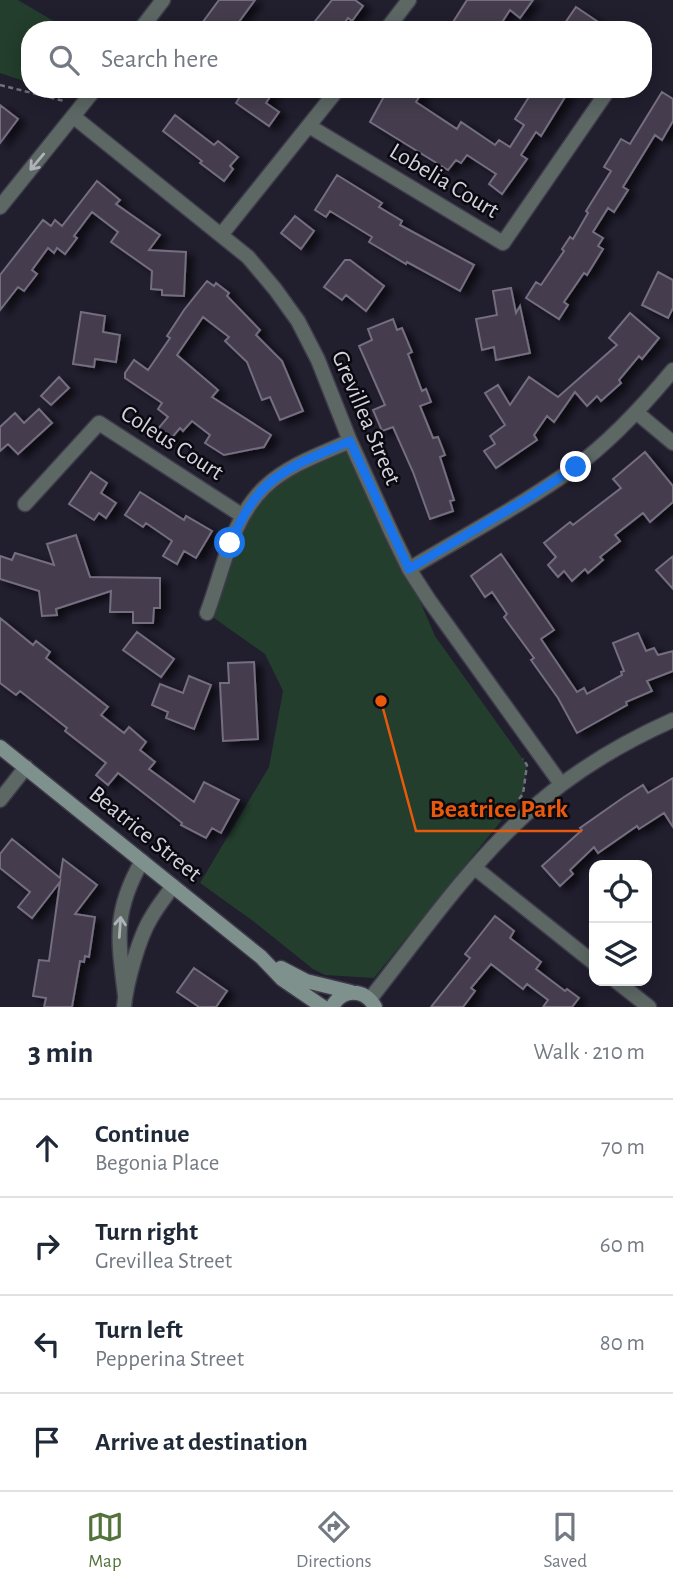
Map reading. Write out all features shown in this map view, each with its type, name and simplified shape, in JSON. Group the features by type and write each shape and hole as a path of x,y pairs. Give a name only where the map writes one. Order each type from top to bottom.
{"street":[{"path":"147,21 163,0"},
{"path":"393,21 409,0"},
{"path":"0,207 88,98"},
{"path":"221,235 331,98"},
{"name":"Lobelia Court","path":"309,126 503,243 603,98"},
{"name":"Grevillea Street","path":"74,117 221,235 255,265 275,289 298,321 318,360 350,441 409,569 561,784"},
{"path":"409,569 576,467 636,412 673,370"},
{"path":"636,412 673,443"},
{"name":"Coleus Court","path":"25,504 99,423 243,516"},
{"path":"207,613 230,543 243,516 264,488 281,474 350,441"},
{"path":"372,1003 475,868 524,816 561,784 609,753 673,720"},
{"name":"Beatrice Street","path":"0,747 261,957 282,979 323,1007"},
{"path":"0,800 26,768"},
{"path":"124,1001 119,933 122,903 142,861"},
{"path":"475,868 589,959"},
{"path":"124,1001 150,918 173,886"},
{"name":"Beatrice Street","path":"261,957 306,981 359,992 372,1003"},
{"path":"622,986 649,1007"},
{"path":"332,1007 337,998 351,992"}],"path":[{"path":"0,85 21,90"},
{"path":"50,98 69,103 74,117"},
{"path":"515,803 523,794 527,765 520,754"}],"green space":[{"path":"0,0 18,0 54,21 21,21 21,80 0,73"},
{"path":"348,435 435,636 527,765 523,794 374,978 325,975 313,969 200,883 269,767 283,691 265,654 207,613 243,516 281,474"}],"building":[{"path":"219,0 255,0 240,21 204,21"},
{"path":"332,0 355,0 363,6 352,21 348,18 346,21 315,21"},
{"path":"467,0 533,0 520,18 510,10 503,21 454,21"},
{"path":"576,7 597,21 566,21"},
{"path":"662,92 673,99 673,121 662,140 655,135 623,187 628,190 614,212 608,208 593,232 603,238 598,246 603,249 587,275 584,273 564,302 568,305 559,319 526,298 536,282 541,285 564,251 562,249 570,237 573,239 588,213 586,211 611,171 604,167 621,139 630,144"},
{"path":"239,98 269,98 266,103 279,112 269,126 236,103"},
{"path":"383,98 418,98 416,102 457,129 461,122 495,145 499,140 510,147 524,125 515,119 528,98 564,98 541,136 536,132 521,155 527,159 502,194 489,184 496,174 467,155 461,163 456,160 448,170 370,122"},
{"path":"0,105 18,119 0,143"},
{"path":"175,115 214,145 218,141 238,157 230,166 233,169 224,181 163,131"},
{"path":"337,175 382,203 379,207 402,221 400,225 474,265 460,291 369,242 372,237 330,211 326,217 315,210"},
{"path":"97,181 120,200 116,204 160,235 149,250 186,252 184,296 162,295 162,290 151,289 152,271 111,242 118,232 92,212 74,236 77,238 65,254 57,248 54,253 48,248 32,270 37,274 24,291 18,287 0,310 0,275 43,220 51,226 55,220 62,226"},
{"path":"295,216 314,231 301,249 281,233"},
{"path":"345,260 350,260 384,286 366,311 346,295 342,300 324,287"},
{"path":"658,272 673,280 673,308 668,318 642,305"},
{"path":"207,281 214,286 216,283 229,293 227,296 260,330 256,335 282,361 303,411 280,420 270,397 262,400 247,362 225,341 229,337 203,317 177,355 218,390 212,397 271,435 264,447 224,455 205,443 210,435 192,421 183,431 180,428 169,441 157,430 168,417 158,409 162,403 125,378 125,373 134,360 148,370 170,338 167,336 184,310"},
{"path":"511,288 516,313 520,306 530,353 496,360 494,347 482,350 476,319 497,315 493,291"},
{"path":"81,312 105,316 103,332 120,335 116,362 95,359 94,367 73,364"},
{"path":"630,313 659,338 642,359 639,356 619,380 621,383 601,401 597,396 587,406 575,392 554,422 547,416 534,435 537,440 496,468 484,451 495,444 490,436 505,425 485,393 498,385 510,405 529,377 558,397 617,345 609,338"},
{"path":"393,319 397,330 402,328 412,352 408,354 422,391 426,389 431,402 420,406 433,438 438,437 445,455 440,457 454,500 450,501 453,511 430,519 393,427 382,431 373,410 385,405 359,346 372,340 368,329"},
{"path":"59,377 69,388 51,405 41,396"},
{"path":"39,409 52,423 18,454 8,444 0,451 0,427 15,413 24,423"},
{"path":"645,452 673,486 673,502 650,522 643,513 615,535 620,541 600,557 603,560 588,573 585,569 572,581 564,571 558,577 548,565 556,557 544,543 570,522 573,525 621,488 613,479"},
{"path":"91,472 107,483 101,493 116,503 106,518 99,513 94,520 69,504"},
{"path":"140,492 184,520 186,516 212,531 196,558 184,551 177,564 163,556 172,541 146,523 143,527 125,515"},
{"path":"76,535 90,577 160,578 160,608 154,608 153,623 133,623 133,612 110,612 111,591 56,609 57,615 42,616 39,591 0,579 0,556 12,560 15,553 54,565 47,544"},
{"path":"501,554 554,630 541,639 577,692 584,688 587,694 622,675 621,672 624,671 613,643 638,633 646,651 654,648 658,655 673,651 673,671 647,681 652,691 626,702 627,705 577,733 558,698 531,660 534,658 504,617 507,614 492,592 485,597 471,576"},
{"path":"673,556 673,589 656,570"},
{"path":"0,618 33,645 36,641 50,652 46,658 108,707 101,715 124,733 129,727 146,742 140,750 155,762 149,769 194,802 204,782 239,800 221,833 212,828 206,838 181,825 182,823 118,773 108,785 96,775 106,763 20,691 16,695 0,683"},
{"path":"137,632 174,659 161,677 123,650"},
{"path":"254,662 258,739 223,741 220,683 229,683 228,663"},
{"path":"189,676 211,685 194,729 166,718 168,712 152,705 160,684 183,693"},
{"path":"673,778 673,827 664,813 639,829 637,826 598,853 594,847 570,870 573,874 560,886 542,866 582,830 580,828 624,797 643,785 648,793"},
{"path":"12,839 60,878 63,859 97,885 75,914 95,917 89,957 85,956 84,962 80,961 72,1007 44,1007 46,998 33,996 39,960 49,961 60,882 32,918 18,907 30,892 0,868 0,854"},
{"path":"495,916 514,931 510,938 541,962 536,969 579,998 572,1007 543,1007 548,1000 527,984 523,989 491,964 471,988 475,991 463,1007 431,1007 470,958 465,954"},
{"path":"194,968 227,991 216,1007 199,1007 177,992"}],"place":[{"name":"Beatrice Park","path":"381,701"}],"route":[{"path":"230,543 243,516 264,488 281,474 350,441 409,569 576,467"}]}
